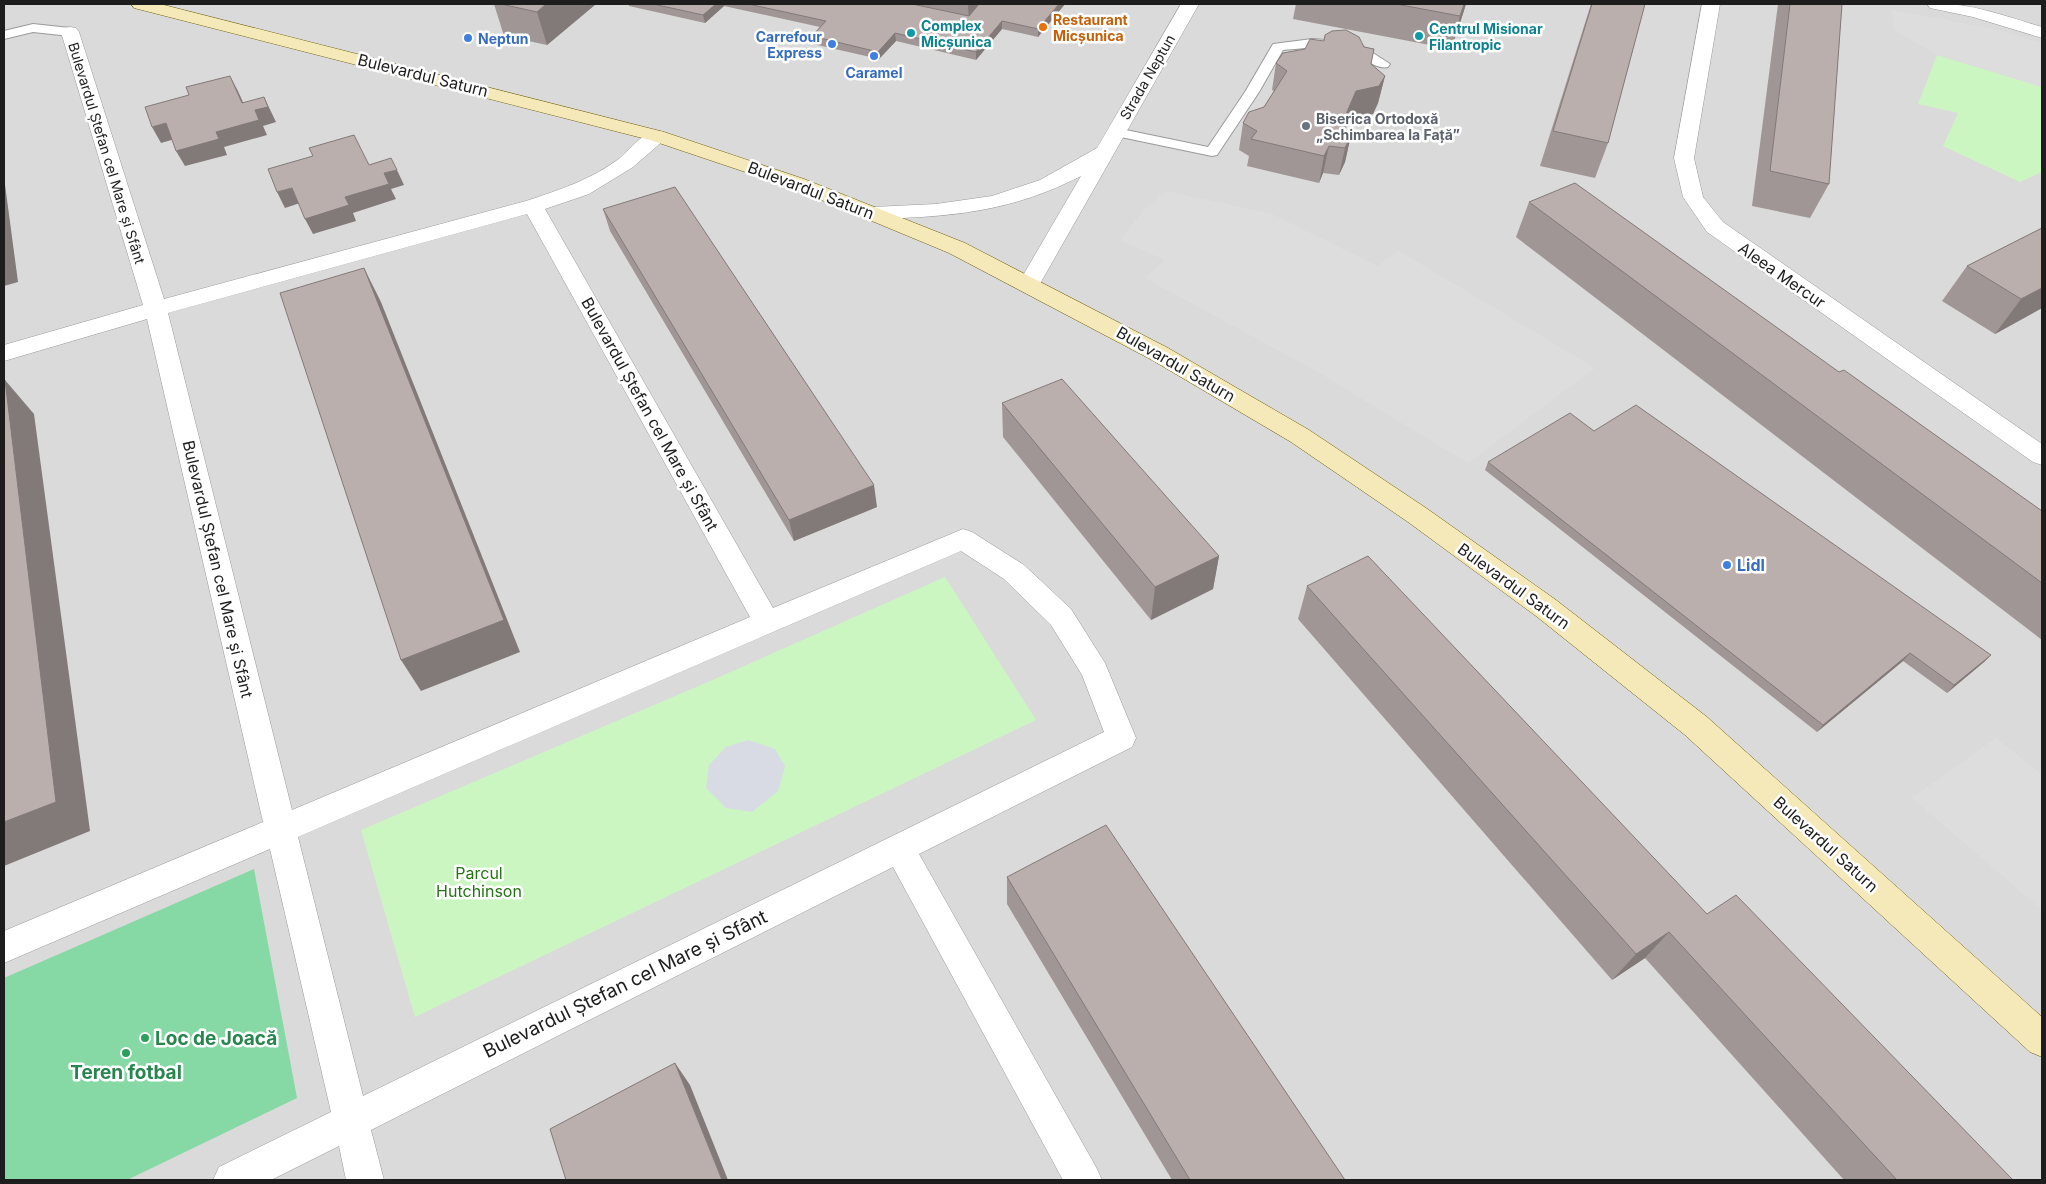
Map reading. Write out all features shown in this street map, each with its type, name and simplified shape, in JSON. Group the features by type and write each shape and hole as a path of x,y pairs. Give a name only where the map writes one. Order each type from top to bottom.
{"main road":[{"name":"Bulevardul Saturn","path":"140,4 657,136 797,183 957,248 1160,354 1300,436 1417,515 1546,608 1696,726 2042,1040"}],"street":[{"name":"Strada Neptun","path":"1029,284 1190,4"},
{"name":"Aleea Mercur","path":"1711,4 1684,158 1693,197 1715,227 2042,456"},
{"path":"1936,4 1977,13 2042,34"},
{"name":"Bulevardul Ștefan cel Mare și Sfânt","path":"70,32 156,309 365,1180"},
{"path":"4,353 156,309 534,206 582,190 626,163 657,136"},
{"name":"Strada Neptun","path":"873,213 934,212 971,208 1006,200 1039,190 1076,172 1105,151"},
{"name":"Bulevardul Ștefan cel Mare și Sfânt","path":"534,206 767,623"},
{"name":"Bulevardul Ștefan cel Mare și Sfânt","path":"4,947 963,539 1014,572 1061,617 1094,671 1121,738 232,1180"},
{"path":"899,848 1083,1180"}],"lane":[{"name":"Bulevardul Ștefan cel Mare și Sfânt","path":"4,35 33,28 70,32"},
{"path":"1116,132 1212,152 1252,92 1278,47 1312,43 1351,45 1383,64"}],"shaded area":[{"path":"4,4 2042,4 2042,1180 4,1180"},
{"path":"1892,10 1995,29 2042,43 2042,87 1937,55 1894,30"},
{"path":"1166,191 1272,214 1377,266 1399,251 1595,368 1468,463 1316,371 1145,278 1165,260 1120,240 1144,210"},
{"path":"1996,738 2042,775 2042,910 1912,798"},
{"path":"748,740 775,749 785,766 778,791 752,812 726,808 706,788 709,765 726,747"}],"green space":[{"path":"1937,55 2042,87 2042,172 2020,182 1943,146 1958,113 1918,104"},
{"name":"Parcul Hutchinson","path":"945,577 1036,720 415,1017 361,830 708,682"},
{"name":"Teren fotbal","path":"254,869 297,1098 127,1180 4,1180 4,978"}],"building":[{"path":"501,4 546,4 537,12"},
{"path":"653,4 716,4 703,15"},
{"name":"Complex Micșunica","path":"748,4 912,4 969,16 979,4 1059,4 1038,29 1002,21 976,52 895,33 878,52 812,36 826,21"},
{"path":"1396,4 1464,4 1460,16"},
{"path":"1592,4 1645,4 1608,143 1553,131"},
{"path":"1790,4 1842,4 1829,184 1770,171"},
{"name":"Biserica Ortodoxă „Schimbarea la Față”","path":"1346,30 1359,37 1364,47 1374,49 1371,64 1385,76 1379,86 1356,91 1340,128 1351,135 1345,148 1329,146 1324,156 1251,139 1257,131 1243,123 1249,112 1264,107 1287,71 1276,63 1283,53 1305,49 1310,39 1324,41 1325,35 1332,31"},
{"path":"230,76 242,103 264,97 268,107 255,110 259,120 216,132 219,139 176,151 166,123 152,127 145,107 189,95 186,87"},
{"path":"354,135 369,165 391,158 397,170 384,173 389,184 345,197 349,205 305,219 292,188 277,192 268,169 313,156 309,148"},
{"path":"1575,183 1839,372 1844,370 2042,511 2042,583 1529,202"},
{"path":"675,187 874,485 789,520 603,209"},
{"path":"2042,228 2042,288 2021,299 1967,266"},
{"path":"364,268 504,620 401,660 280,293"},
{"path":"1062,379 1219,556 1155,587 1002,403"},
{"path":"4,380 56,802 4,822"},
{"name":"Lidl","path":"1636,405 1991,655 1954,685 1910,653 1823,725 1488,462 1570,413 1594,431"},
{"path":"1368,556 1707,914 1736,895 2013,1180 1897,1180 1669,932 1636,954 1307,586"},
{"path":"1106,825 1345,1180 1190,1180 1007,877"},
{"path":"675,1063 722,1180 566,1180 550,1129"}],"place":[{"name":"Restaurant Micșunica","path":"1043,27"},
{"name":"Complex Micșunica","path":"911,33"},
{"name":"Centrul Misionar Filantropic","path":"1419,36"},
{"name":"Neptun","path":"468,38"},
{"name":"Carrefour Express","path":"832,44"},
{"name":"Caramel","path":"874,56"},
{"name":"Biserica Ortodoxă „Schimbarea la Față”","path":"1306,126"},
{"name":"Lidl","path":"1727,565"},
{"name":"Loc de Joacă","path":"145,1038"},
{"name":"Teren fotbal","path":"126,1053"}]}
